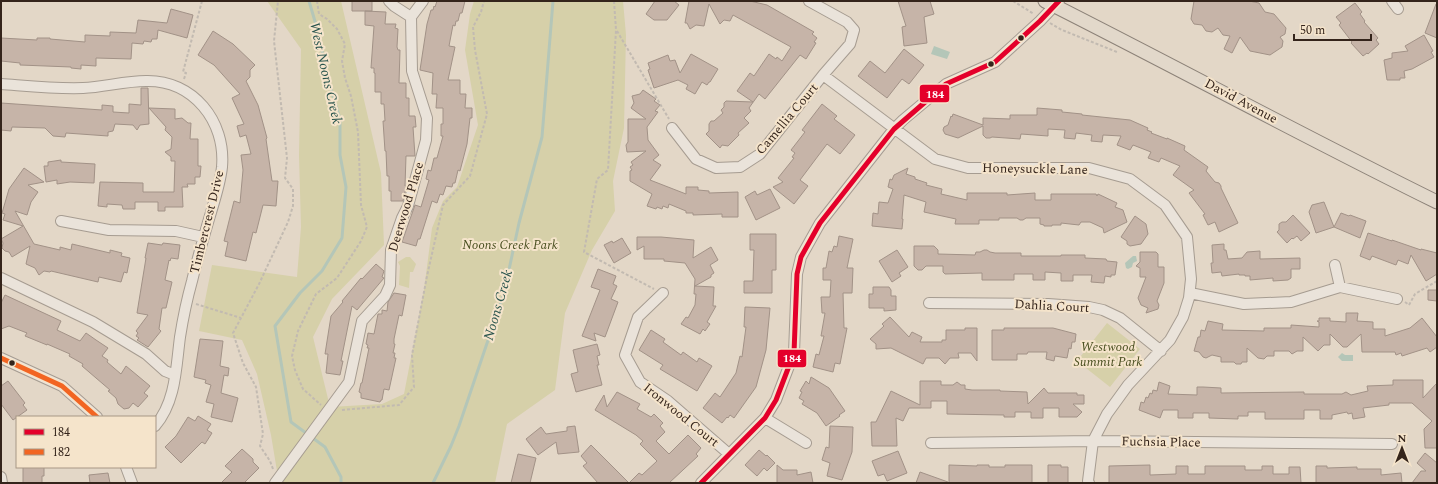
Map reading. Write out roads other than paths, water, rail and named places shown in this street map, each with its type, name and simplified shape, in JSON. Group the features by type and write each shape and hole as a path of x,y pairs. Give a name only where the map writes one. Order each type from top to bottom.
{"main road":[{"name":"David Avenue","path":"1053,2 1377,173 1437,202"}],"street":[{"path":"389,1 411,17 423,1"},
{"name":"Camellia Court","path":"672,128 696,159 716,168 740,167 760,154 823,75 850,44 854,30 847,22 809,1"},
{"path":"702,483 765,418 776,400 794,353 797,274 801,257 820,223 894,129 903,120 946,84 995,62 1040,21 1053,2"},
{"name":"Deerwood Place","path":"275,482 351,378 362,321 385,296 390,285 391,250 402,218 408,206 426,140 427,118 412,71 411,17"},
{"name":"Honeysuckle Lane","path":"823,75 935,159 968,168 1089,168 1130,179 1165,205 1187,237 1191,270 1190,293 1187,308 1179,327 1172,337 1161,351 1128,385 1107,414 1093,441 1089,483"},
{"name":"Timbercrest Drive","path":"1,84 66,88 147,81 159,82 172,85 191,94 202,104 211,116 218,130 223,153 220,181 203,238 187,302 180,336 175,375 168,405 156,424"},
{"path":"61,221 109,230 176,231 203,238"},
{"path":"1335,265 1340,287"},
{"path":"1,278 93,322 146,354 165,371 175,375"},
{"path":"1190,293 1244,304 1291,302 1340,287 1397,299"},
{"name":"Ironwood Court","path":"663,293 638,317 625,355 640,382 668,401 729,454"},
{"name":"Dahlia Court","path":"929,303 1048,304 1089,307 1102,310 1120,318 1161,351"},
{"path":"1,358 62,386 96,416"},
{"path":"765,418 806,443"},
{"name":"Fuchsia Place","path":"931,443 1093,441 1392,444"},
{"path":"126,468 132,483"},
{"path":"1,477 2,483"}],"waterway":[{"name":"West Noons Creek","path":"309,1 319,35 327,76 340,119 340,155 346,187 342,238 322,271 300,293 275,326 291,422 325,447 341,477 341,483"},
{"name":"Noons Creek","path":"433,483 459,426 504,293 519,223 542,137 553,1"}],"park label":[{"name":"Noons Creek Park","path":"510,245"},
{"name":"Westwood Summit Park","path":"1108,354"}]}
